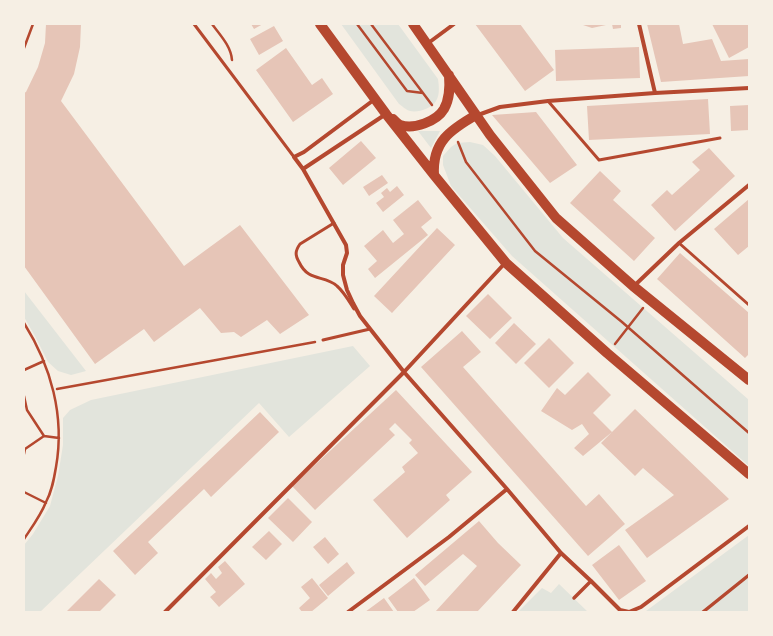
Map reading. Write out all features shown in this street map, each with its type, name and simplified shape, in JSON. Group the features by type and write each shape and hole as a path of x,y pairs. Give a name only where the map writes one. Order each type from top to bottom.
{"main road":[{"path":"320,24 386,114 506,263 607,353 749,474"},
{"path":"413,24 476,115 556,218 633,286 749,380"},
{"path":"386,114 400,125 411,126 428,122 439,115 446,105 450,91 449,75"},
{"path":"434,175 433,165 436,154 443,140 449,132 476,115"}],"street":[{"path":"427,44 454,24"},
{"path":"639,24 655,93"},
{"path":"476,115 500,107 548,101 749,88"},
{"path":"376,99 304,152 294,157 303,169 346,245 343,276 347,290 360,316 404,372 561,553 620,610 629,612 641,606 749,526"},
{"path":"303,169 386,114"},
{"path":"633,286 679,243 749,185"},
{"path":"165,612 404,372 506,263"},
{"path":"348,612 507,490"},
{"path":"513,612 561,553"},
{"path":"703,612 749,575"},
{"path":"574,598 591,581"}],"lane":[{"path":"194,24 294,157"},
{"path":"548,101 599,160 720,138"},
{"path":"334,223 300,244 296,250 296,255 303,269 309,275 331,282 337,286 360,316"},
{"path":"679,243 749,305"},
{"path":"323,340 370,329"}],"path":[{"path":"24,48 33,24"},
{"path":"212,24 231,53 232,61 229,70"},
{"path":"358,24 407,90 423,94"},
{"path":"371,24 433,106"},
{"path":"457,138 466,162 535,250 749,433"},
{"path":"607,353 650,300"},
{"path":"24,322 44,361 54,391 58,417 59,438 52,486 46,503 24,539"},
{"path":"57,389 323,340"},
{"path":"24,370 44,361"},
{"path":"24,396 27,410 44,436"},
{"path":"24,454 25,449 44,436 59,438"},
{"path":"24,492 46,503"}],"shaded area":[{"path":"341,24 398,24 438,79 439,93 434,104 424,109 410,111 399,104"},
{"path":"418,131 440,131 431,148"},
{"path":"470,142 483,145 495,156 563,238 749,400 749,466 512,256 451,186 443,165 443,156 457,143"},
{"path":"24,291 86,371 71,375 58,371 48,362 24,317"},
{"path":"353,346 370,366 289,437 259,403 40,612 24,612 24,545 33,534 50,506 58,476 63,445 63,418 70,410 91,400"},
{"path":"749,535 749,612 645,612 646,611"},
{"path":"559,584 588,612 518,612 542,588 551,593"}],"building":[{"path":"46,24 81,24 80,47 74,74 61,101 184,266 240,225 309,315 280,334 267,320 241,337 234,332 221,333 200,308 154,342 144,329 95,364 24,266 24,93 26,92 38,67 45,43"},
{"path":"251,24 263,24 254,29"},
{"path":"475,24 520,24 554,70 525,91"},
{"path":"580,24 606,24 606,25 592,28"},
{"path":"612,24 621,24 621,28 613,29"},
{"path":"647,24 679,24 683,44 712,39 721,61 749,59 749,76 661,82"},
{"path":"712,24 749,24 749,47 729,58"},
{"path":"274,26 283,41 259,55 250,39"},
{"path":"639,47 640,78 556,81 555,50"},
{"path":"286,48 312,85 322,78 333,94 293,122 256,70"},
{"path":"708,99 710,134 589,140 587,106"},
{"path":"749,105 749,130 731,131 730,106"},
{"path":"536,112 577,165 550,183 492,115"},
{"path":"361,141 376,158 343,185 329,168"},
{"path":"709,148 735,176 675,231 651,205 667,190 672,195 700,170 692,162"},
{"path":"600,171 621,191 613,200 655,238 634,261 570,203"},
{"path":"382,175 388,183 369,196 363,187"},
{"path":"397,186 404,195 383,212 376,203 384,197 381,193 387,188 390,192"},
{"path":"749,199 749,246 738,255 714,229"},
{"path":"418,200 432,218 421,227 428,235 375,278 368,269 377,261 364,246 383,230 393,243 404,234 393,220"},
{"path":"437,228 455,245 392,313 374,296"},
{"path":"680,253 749,313 749,354 745,358 657,279"},
{"path":"488,294 512,318 490,339 466,316"},
{"path":"514,323 536,344 516,364 495,343"},
{"path":"462,331 481,352 463,367 586,506 599,494 625,524 588,556 421,367"},
{"path":"549,338 574,363 549,388 524,363"},
{"path":"588,372 611,395 593,413 612,432 583,456 574,448 589,434 582,424 572,430 541,411 557,388 565,395"},
{"path":"396,390 472,472 446,495 450,500 407,538 373,500 405,472 402,467 418,453 409,443 412,440 395,423 389,429 395,435 315,510 292,486"},
{"path":"635,409 729,499 647,558 625,530 674,495 643,468 635,476 601,443"},
{"path":"260,412 279,432 211,497 204,489 148,542 158,553 135,575 113,551"},
{"path":"288,498 312,522 293,542 268,518"},
{"path":"479,521 498,543 521,565 477,612 435,612 477,566 463,554 425,586 415,575"},
{"path":"269,531 282,544 266,560 252,547"},
{"path":"325,537 339,554 328,564 313,547"},
{"path":"619,545 646,581 619,600 592,565"},
{"path":"225,561 245,584 219,607 210,597 216,592 205,579 211,573 216,579 222,573 218,567"},
{"path":"347,562 355,573 328,596 319,585"},
{"path":"312,578 328,598 311,612 302,612 299,608 310,598 301,587"},
{"path":"414,578 430,600 413,612 398,612 388,598"},
{"path":"99,579 116,595 99,612 66,612"},
{"path":"384,598 394,612 365,612"}]}
